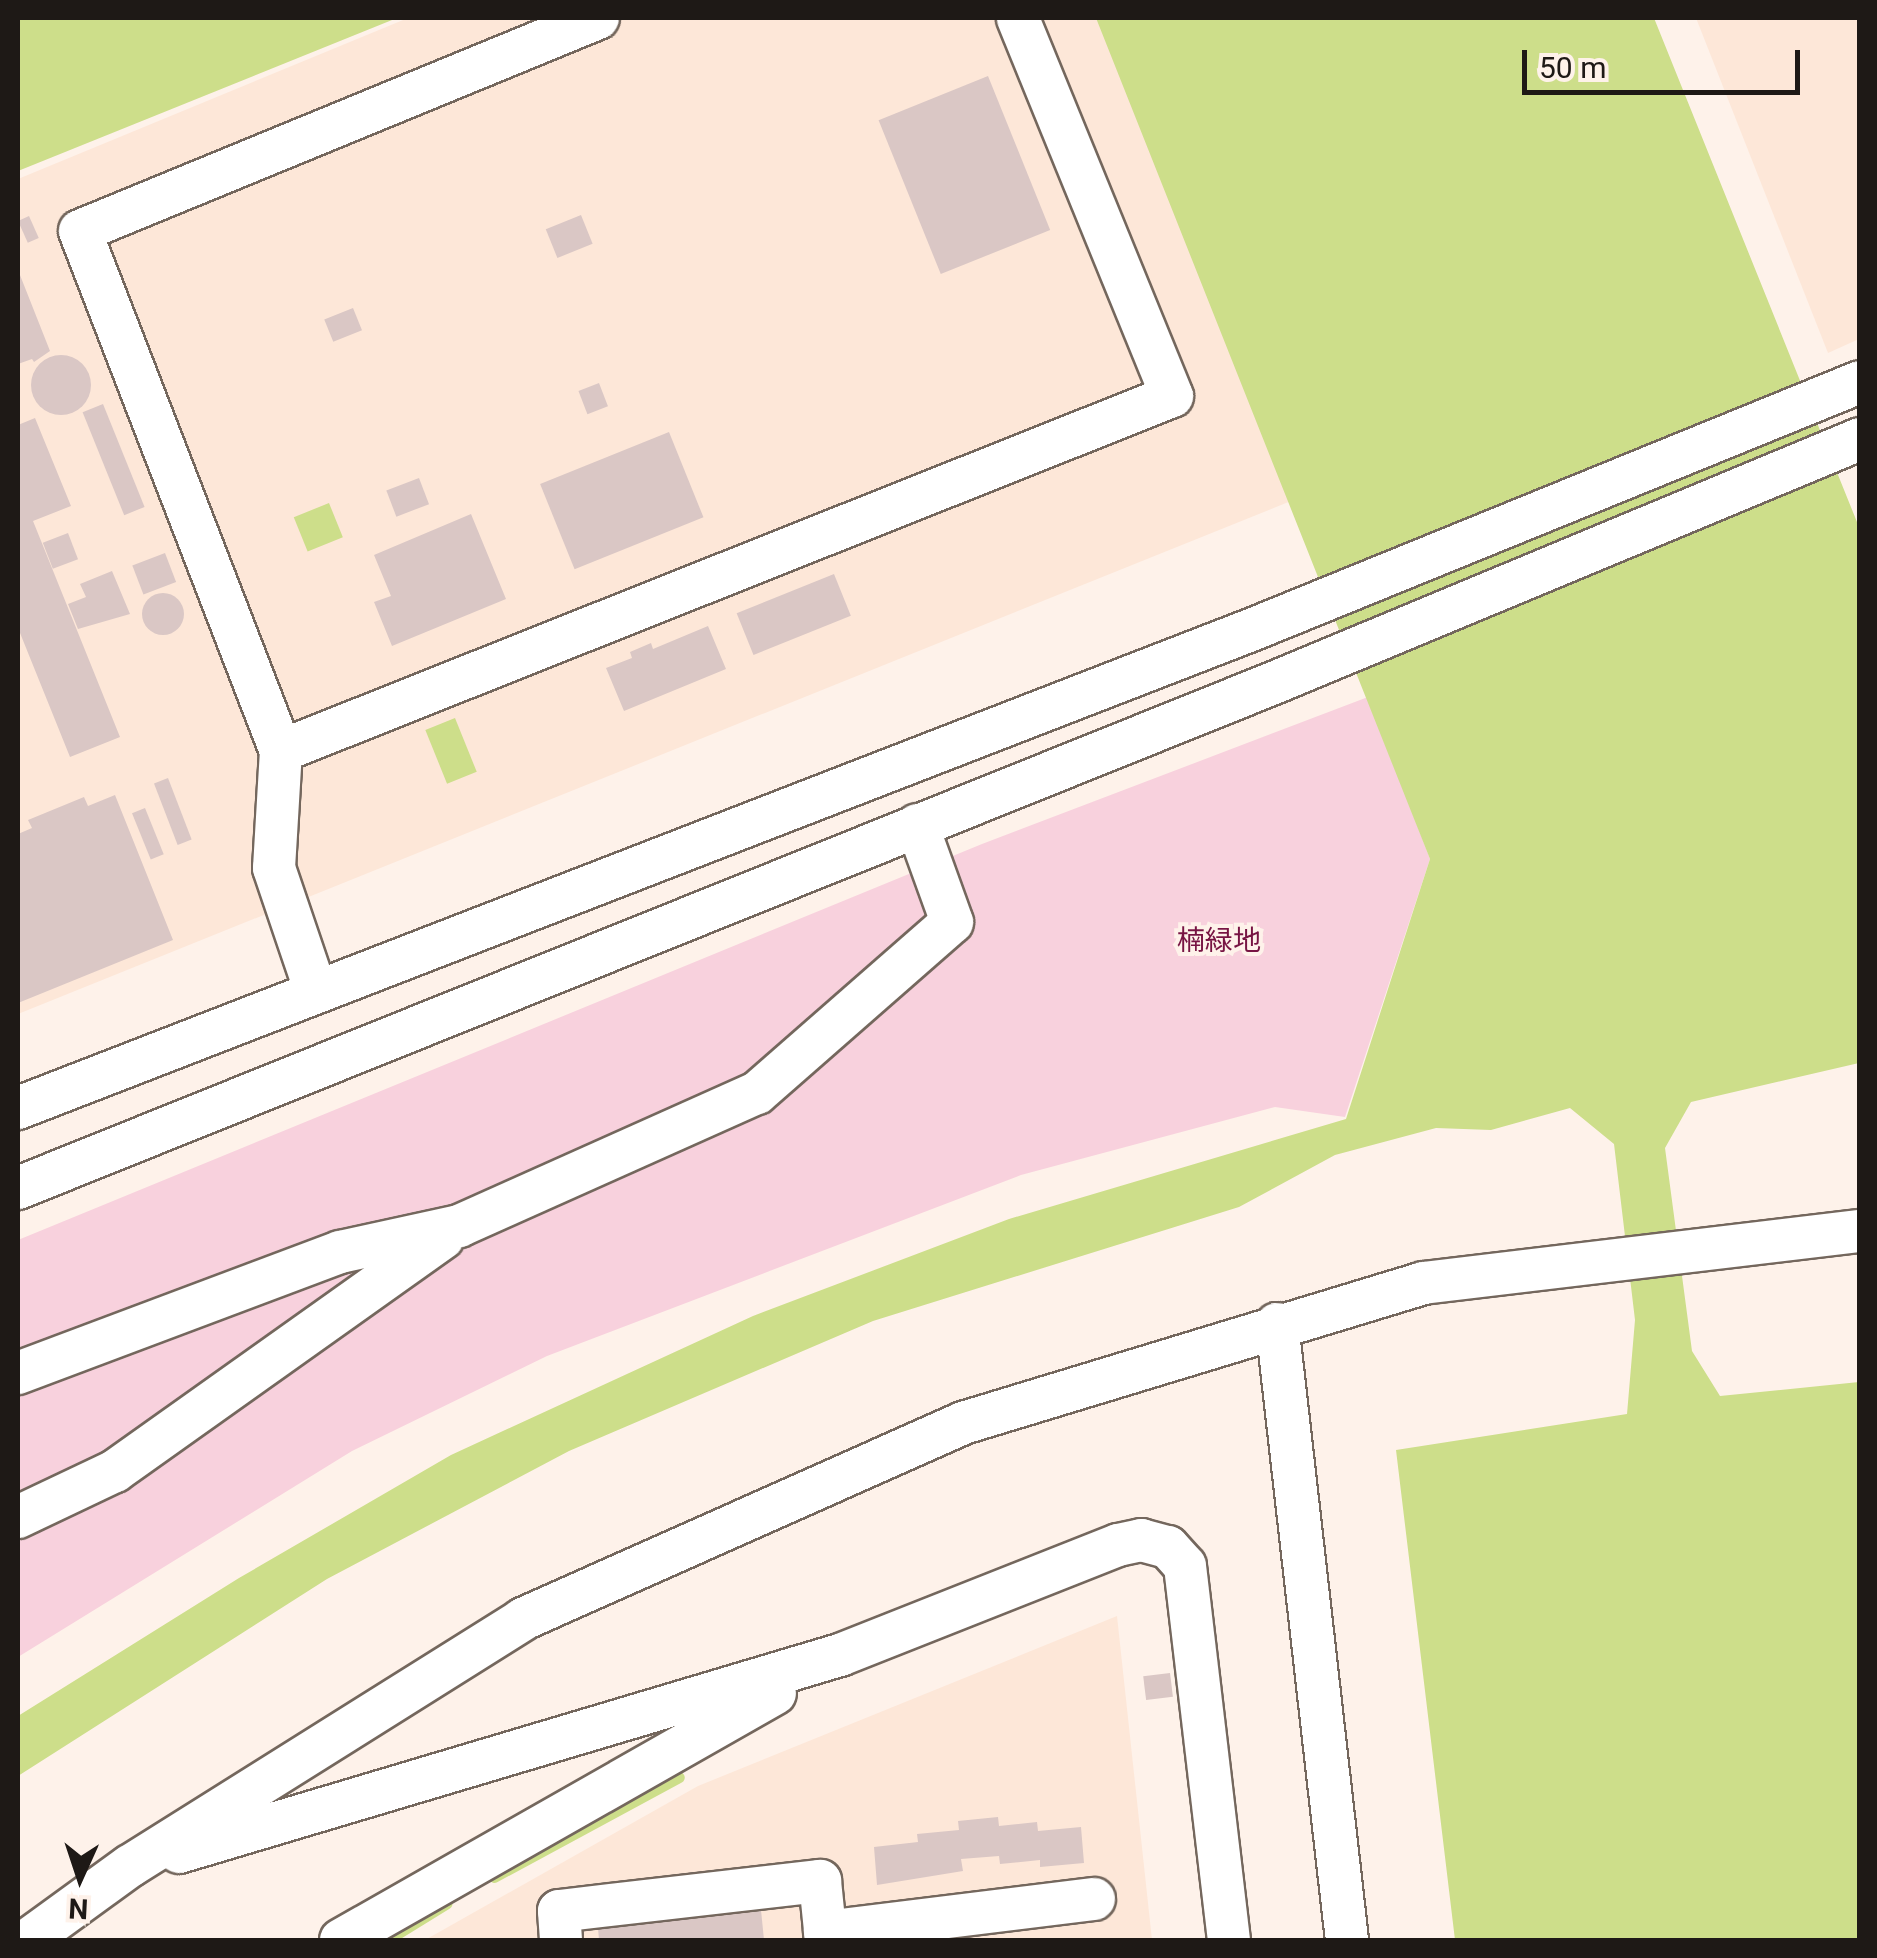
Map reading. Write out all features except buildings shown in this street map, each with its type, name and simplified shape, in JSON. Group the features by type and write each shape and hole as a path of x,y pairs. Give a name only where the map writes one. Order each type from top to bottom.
{"street":[{"path":"316,992 274,868 281,751 80,231 598,18"},
{"path":"281,751 1172,396 1018,18"},
{"path":"18,1108 1256,628 1860,382"},
{"path":"18,1188 1276,682 1860,439"},
{"path":"18,1518 115,1471 459,1226 756,1093 952,922 917,825"},
{"path":"18,1372 340,1252 459,1226"},
{"path":"28,1940 130,1866 523,1618 963,1423 1424,1282 1860,1231"},
{"path":"1277,1324 1347,1940"},
{"path":"130,1866 840,1656 1118,1545 1141,1540 1168,1546 1185,1566 1229,1940"},
{"path":"342,1940 840,1656"},
{"path":"562,1940 559,1911 820,1881 826,1936 1094,1899"}],"shaded area":[{"path":"18,18 397,18 18,171"},
{"path":"408,18 1097,18 1291,501 18,1014 18,179"},
{"path":"1096,18 1654,18 1859,527 1859,1063 1691,1102 1665,1148 1692,1351 1720,1396 1859,1382 1859,1940 1455,1940 1396,1450 1627,1414 1635,1320 1614,1144 1570,1108 1491,1130 1436,1128 1335,1155 1239,1207 873,1321 569,1451 327,1579 18,1776 18,1716 239,1578 451,1455 753,1316 1009,1219 1346,1119 1430,859"},
{"path":"1696,18 1859,18 1859,339 1828,353"},
{"path":"329,503 343,537 308,552 294,517"},
{"path":"455,718 477,772 447,784 425,730"},
{"path":"1117,1616 1152,1940 425,1940 698,1786"}],"green space":[{"name":"楠緑地","path":"1368,697 1430,859 1345,1117 1275,1107 1021,1175 547,1356 352,1451 18,1657 18,1240 982,844"}],"waterway":[{"path":"494,1877 679,1777"},
{"path":"387,1940 447,1903"}]}
